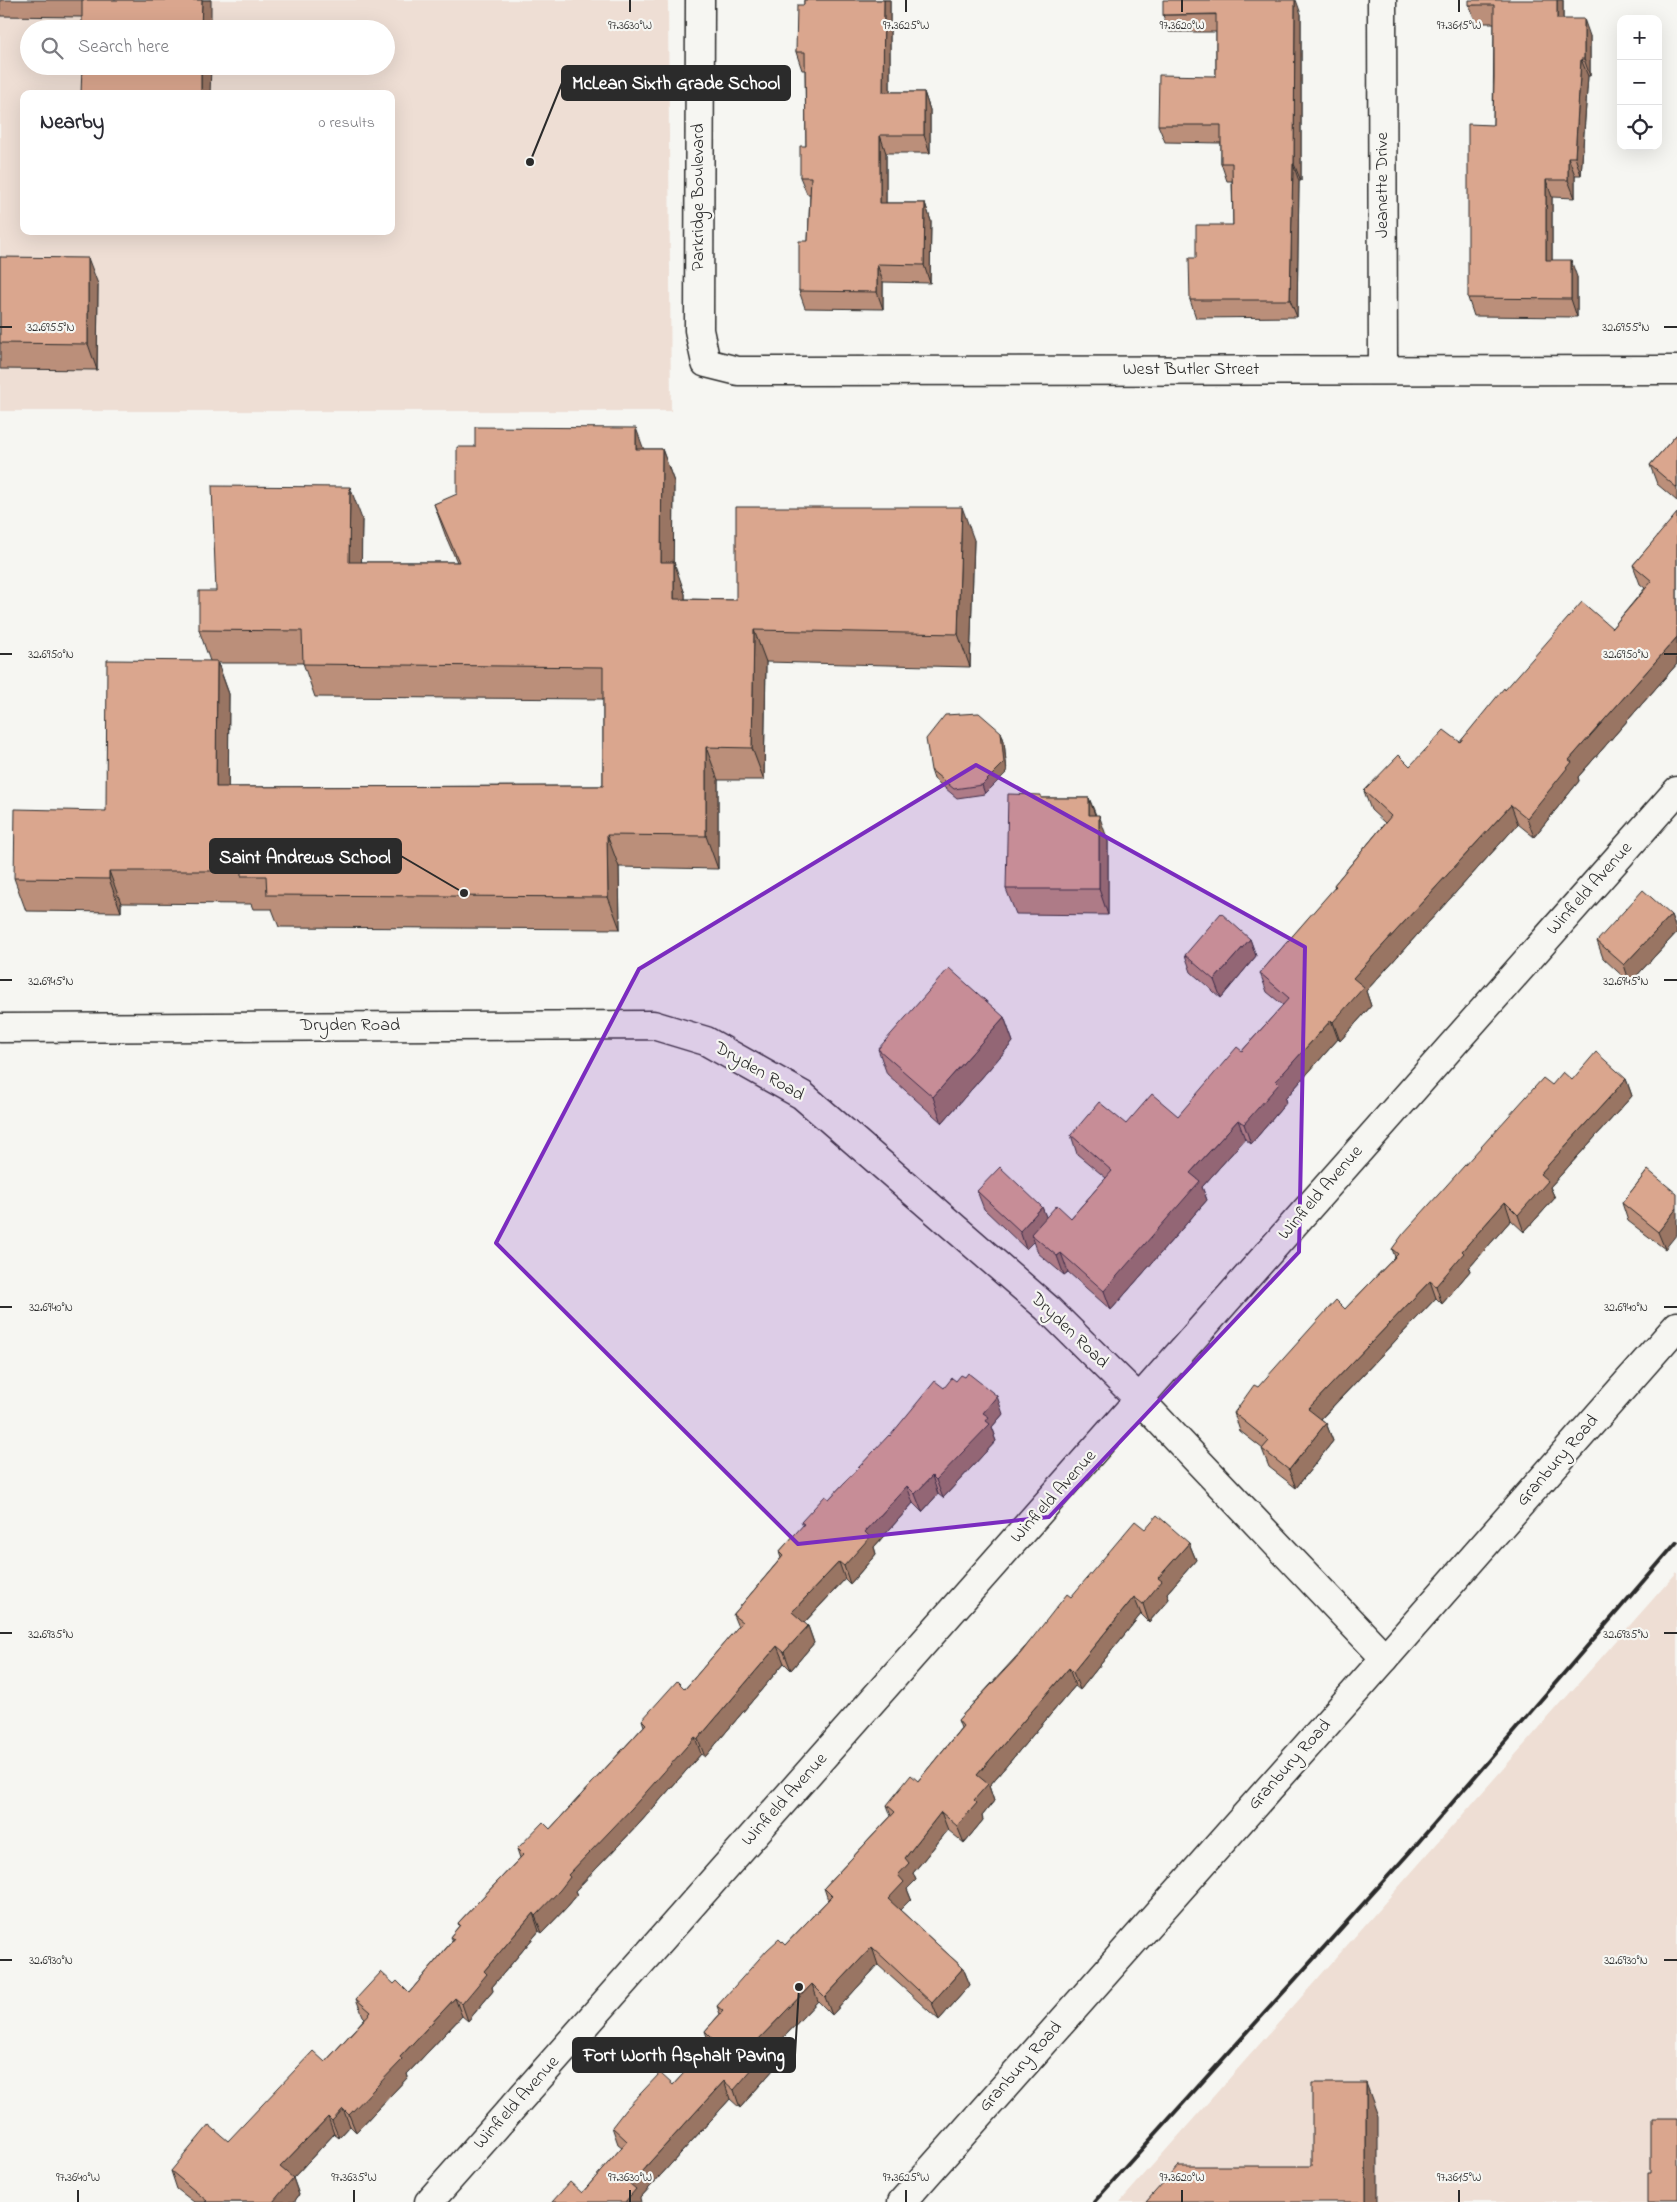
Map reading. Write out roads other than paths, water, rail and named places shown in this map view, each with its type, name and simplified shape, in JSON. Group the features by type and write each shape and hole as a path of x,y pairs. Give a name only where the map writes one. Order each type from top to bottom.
{"street":[{"name":"Parkridge Boulevard","path":"700,0 699,330 706,363"},
{"name":"Jeanette Drive","path":"1382,0 1384,370"},
{"name":"West Butler Street","path":"706,363 738,371 1677,370"},
{"name":"Winfield Avenue","path":"429,2202 1677,791"},
{"name":"Dryden Road","path":"0,1028 653,1025 706,1041 802,1094 1047,1308 1139,1399 1385,1658"},
{"name":"Granbury Road","path":"902,2202 1677,1326"}],"railway":[{"path":"1094,2202 1409,1853 1677,1542"}],"place":[{"name":"McLean Sixth Grade School","path":"530,162"},
{"name":"Saint Andrews School","path":"464,893"},
{"name":"Fort Worth Asphalt Paving","path":"799,1987"}]}
